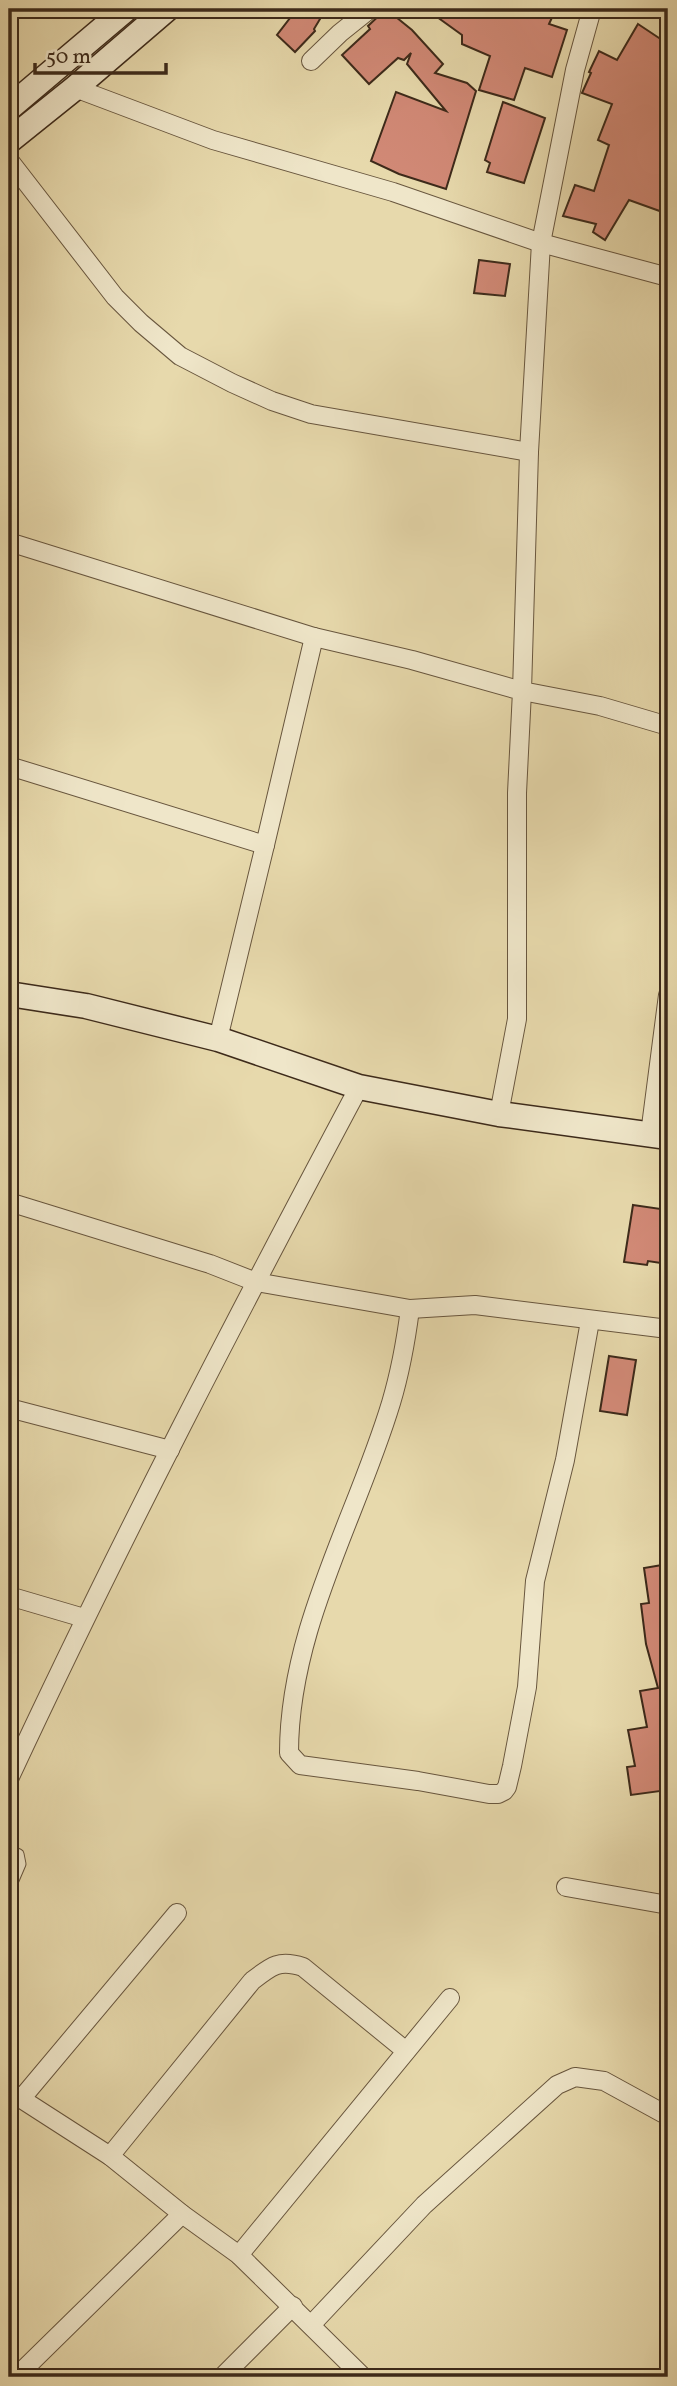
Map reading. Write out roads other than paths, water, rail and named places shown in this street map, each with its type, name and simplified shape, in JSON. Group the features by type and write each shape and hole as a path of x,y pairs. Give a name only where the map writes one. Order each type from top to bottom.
{"street":[{"path":"9,108 126,9"},
{"path":"9,141 167,9"},
{"path":"311,61 370,9"},
{"path":"499,1114 517,1019 517,793 523,691 528,452 541,243 575,70 592,9"},
{"path":"75,88 213,140 393,192 541,243 668,278"},
{"path":"9,160 116,297 141,323 180,356 272,401 312,414 528,452"},
{"path":"9,542 314,637 412,660 523,691 600,706 668,726"},
{"path":"218,1039 314,637"},
{"path":"9,766 265,845"},
{"path":"9,993 86,1006 218,1039 359,1087 499,1114 659,1135 668,995"},
{"path":"9,1779 85,1618 256,1282 359,1087"},
{"path":"9,1202 210,1264 256,1282 410,1309 475,1305 668,1329"},
{"path":"410,1309 391,1402 330,1567 298,1670 289,1718 289,1753 300,1765 489,1794 504,1791 510,1777 527,1687 535,1581 565,1460 590,1321"},
{"path":"9,1408 170,1450"},
{"path":"9,1596 85,1618"},
{"path":"566,1887 668,1905"},
{"path":"177,1913 15,2095 110,2156 182,2214 239,2255 363,2377"},
{"path":"110,2156 252,1981 275,1965 287,1962 303,1967 406,2051"},
{"path":"239,2255 450,1998"},
{"path":"311,2325 424,2205 556,2085 575,2077 604,2081 668,2116"},
{"path":"16,2377 182,2214"},
{"path":"222,2377 293,2306"}],"lane":[{"path":"9,1849 19,1854 21,1864 9,1892"}]}
